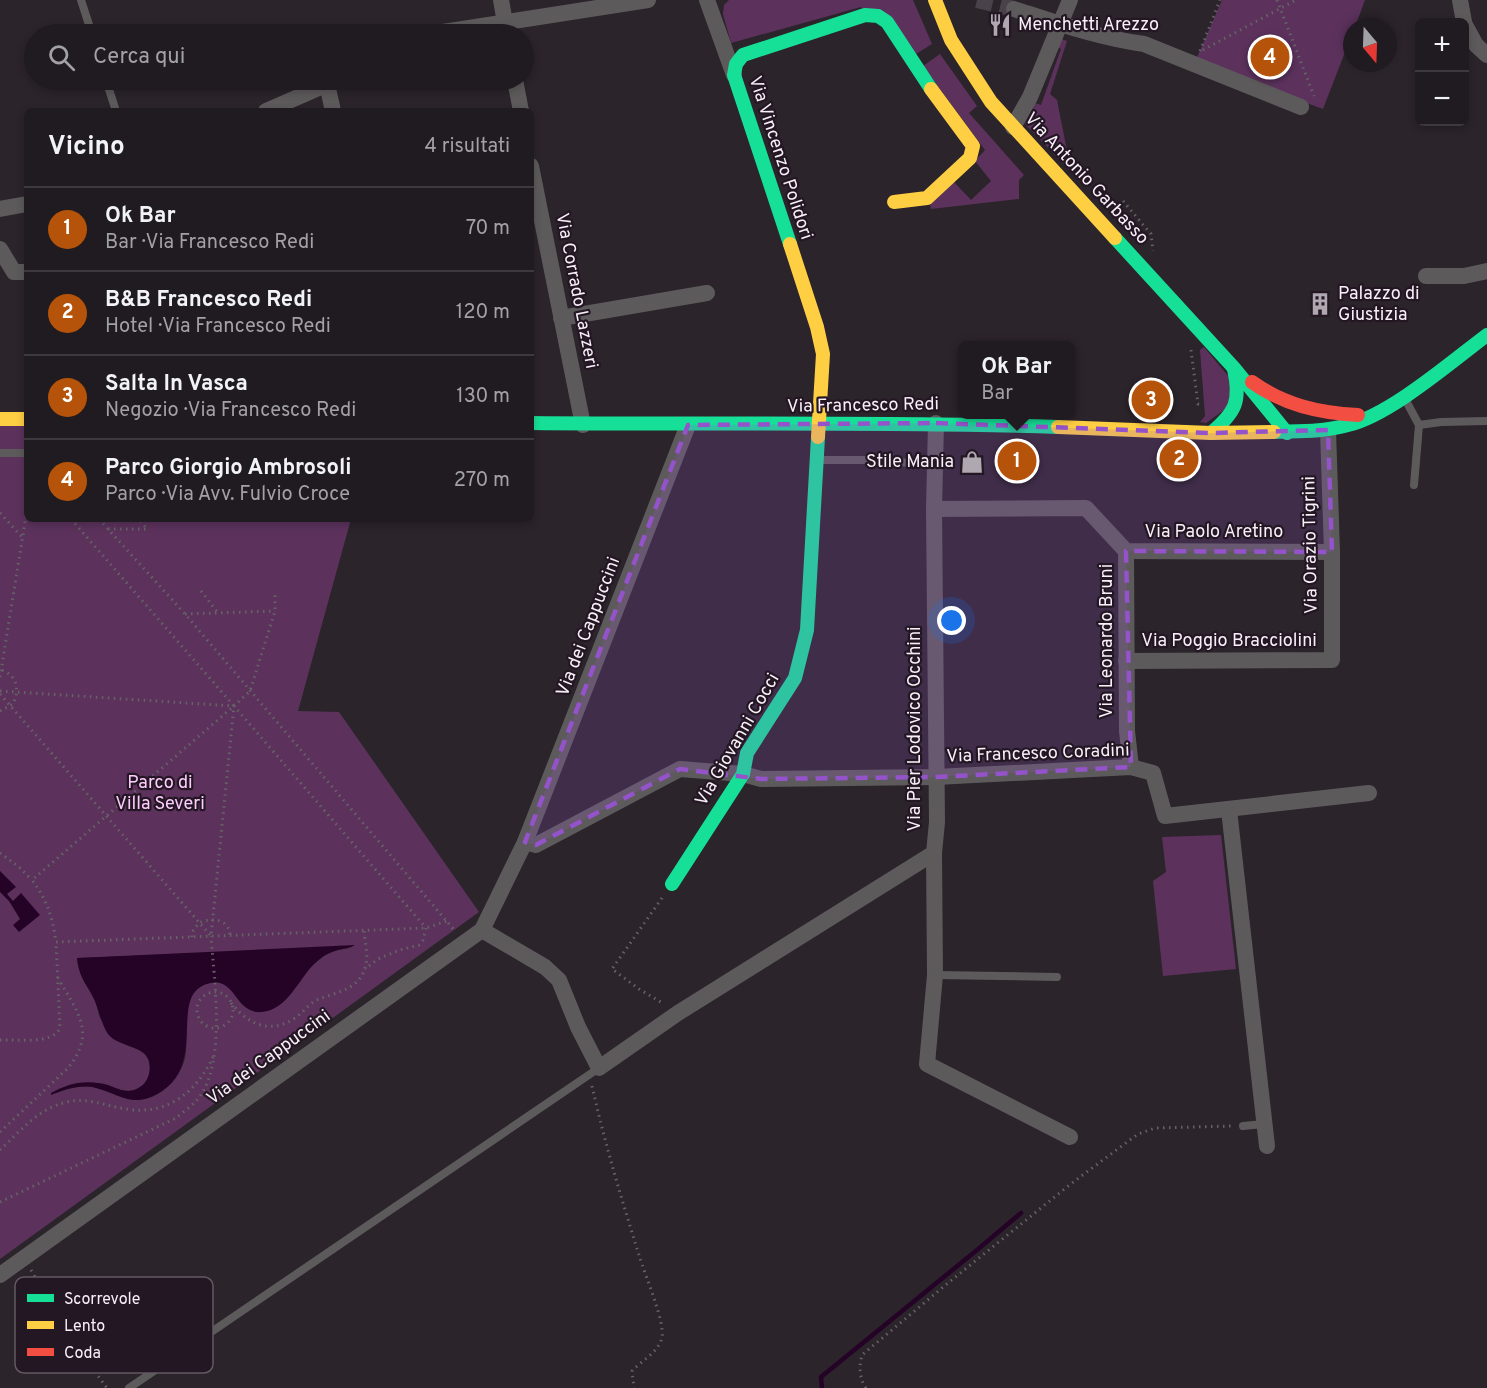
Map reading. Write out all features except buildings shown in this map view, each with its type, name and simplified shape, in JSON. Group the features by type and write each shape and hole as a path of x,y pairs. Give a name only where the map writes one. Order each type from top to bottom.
{"street":[{"path":"501,0 505,24"},
{"path":"530,24 648,0"},
{"path":"707,0 734,75"},
{"name":"Via Antonio Garbasso","path":"935,0 951,40 985,95 1234,368 1287,433"},
{"path":"1013,127 1030,98 1070,0"},
{"path":"1014,9 1088,34 1144,44 1197,58 1308,102"},
{"path":"1465,11 1476,45 1487,55"},
{"name":"Via Vincenzo Polidori","path":"819,425 823,354 817,327 734,75 736,64 743,55 866,15 878,16 887,22 918,72 973,146 970,158 927,198 894,202"},
{"path":"273,108 314,90"},
{"path":"332,90 333,108"},
{"path":"517,90 520,108"},
{"name":"Via Corrado Lazzeri","path":"534,181 583,425"},
{"path":"0,210 24,205"},
{"path":"0,249 14,272 24,272"},
{"path":"1426,276 1464,276 1487,271"},
{"path":"561,318 707,293"},
{"name":"Via Francesco Redi","path":"534,423 688,426 936,423 1211,433 1287,433 1329,430 1350,425 1371,416 1404,396 1487,335"},
{"path":"1211,433 1233,414 1239,402 1234,368"},
{"name":"Via Antonio Garbasso","path":"1234,368 1263,391 1304,409 1337,415 1371,416"},
{"path":"0,418 24,418"},
{"name":"Via Pier Lodovico Occhini","path":"594,1072 678,1013 934,853 937,822 934,508 936,423"},
{"name":"Via Giovanni Cocci","path":"672,884 743,774 747,753 795,678 807,630 819,425"},
{"name":"Via dei Cappuccini","path":"0,1275 482,930 525,842 688,426"},
{"name":"Via Orazio Tigrini","path":"1329,430 1332,660"},
{"name":"Via Paolo Aretino","path":"934,508 1086,508 1126,551 1332,552"},
{"name":"Via Leonardo Bruni","path":"1126,551 1127,731 1131,767"},
{"name":"Via Poggio Bracciolini","path":"1126,661 1332,660"},
{"name":"Via Francesco Coradini","path":"743,774 760,779 936,777 1131,767 1153,773 1164,816 1369,793"},
{"path":"525,842 536,845 680,769 743,774"},
{"path":"1229,810 1267,1146"},
{"path":"934,853 935,975 927,1064 1070,1137"},
{"path":"482,930 545,967 559,980 594,1072"}],"lane":[{"path":"81,0 89,24"},
{"path":"109,90 115,108"},
{"path":"1404,396 1419,425 1414,485"},
{"path":"1419,425 1487,421"},
{"path":"0,453 24,453"},
{"path":"817,460 868,460"},
{"path":"893,462 935,464"},
{"path":"935,975 1057,976"},
{"path":"213,1331 594,1072"},
{"path":"1243,1126 1264,1124"},
{"path":"129,1388 151,1373"}],"path":[{"path":"1197,58 1220,0"},
{"path":"1277,0 1308,102"},
{"path":"1197,58 1296,0"},
{"path":"1123,201 1151,234 1154,254"},
{"path":"0,513 23,538"},
{"path":"0,677 25,522"},
{"path":"74,522 426,928"},
{"path":"101,522 184,614 464,941"},
{"path":"108,530 147,529 141,522"},
{"path":"201,591 218,613"},
{"path":"32,880 250,691 275,611 275,592"},
{"path":"184,614 275,611"},
{"path":"0,711 11,706 17,692 14,678 1,670"},
{"path":"0,693 17,692 234,706"},
{"path":"0,693 211,936"},
{"path":"0,1202 176,1118 200,1097 208,1083 215,1053 216,1028 211,936 234,706"},
{"path":"0,853 32,880 46,900 53,921 56,942 60,1028 57,1034 47,1039 0,1040"},
{"path":"672,884 612,969 678,1013"},
{"path":"192,937 192,932 199,923 213,919 226,925 230,935"},
{"path":"56,942 426,928 447,921"},
{"path":"231,1002 233,1011 230,1020 216,1028 208,1027 201,1022 197,1014 200,999 214,992 227,996 242,1016 257,1025 274,1026 287,1023 312,1003 344,992 353,985 365,969 378,959 419,945 426,928"},
{"path":"364,931 365,969"},
{"path":"0,1132 78,1056 84,1028 80,1016 58,978"},
{"path":"0,1150 42,1112 66,1102 91,1101 143,1111 158,1109 173,1103 185,1096 199,1082 215,1053"},
{"path":"594,1072 600,1123 663,1336 657,1349 632,1371 634,1388"},
{"path":"866,1388 862,1383 859,1366 862,1355 1045,1205 1138,1134 1155,1128 1243,1126"},
{"path":"24,1258 35,1277"},
{"path":"96,1373 107,1388"}],"highlighted area":[{"path":"936,423 1211,433 1328,430 1332,552 1126,551 1131,767 936,777 761,779 680,769 536,845 525,842 688,425"}],"green space":[{"path":"729,0 913,0 932,44 916,54 861,7 731,43 723,14 724,5"},
{"path":"1222,0 1365,0 1358,18 1343,18 1343,57 1323,109 1195,62"},
{"path":"1056,37 1067,41 1050,94 1057,100 1070,166 1078,164 1082,183 1025,124 1024,119 1032,102 1041,105 1061,49 1053,44"},
{"path":"940,54 977,106 969,113 1024,175 1019,180 1019,199 931,209 930,203 954,182 971,200 991,181 975,161 985,150 923,66"},
{"path":"1204,347 1229,377 1231,405 1206,423 1200,422 1205,416 1200,350"},
{"name":"Parco di Villa Severi","path":"0,426 24,426 24,522 350,522 298,711 339,712 479,912 0,1259","holes":["350,948 325,955 256,1012 245,1007 228,987 221,983 205,984 195,991 190,998 186,1018 184,1063 175,1078 158,1094 150,1098 134,1100 97,1088 80,1087 52,1095 77,1083 127,1091 134,1090 140,1088 149,1075 150,1067 145,1055 122,1042 102,1021 94,999 80,974 77,958"]},
{"path":"1221,835 1236,969 1163,976 1153,881 1166,872 1162,837"}],"shaded area":[{"path":"0,871 16,887 7,894 13,901 21,893 40,915 19,932 13,925 20,919 9,901 0,892"},
{"path":"355,945 331,952 319,959 292,993 279,1006 271,1010 253,1011 245,1007 221,983 213,982 202,986 193,994 189,1006 185,1053 181,1068 172,1083 157,1094 133,1100 96,1088 79,1087 51,1095 64,1087 86,1082 101,1083 130,1091 144,1084 149,1074 150,1064 142,1052 120,1043 108,1034 82,978 77,958"}],"waterway":[{"path":"822,1388 821,1377 1021,1213"}],"tunnel":[{"path":"977,0 1014,9"}],"traffic: fast":[{"path":"790,244 734,75 736,64 743,55 865,15 878,16 887,22 931,89"},
{"path":"1115,238 1234,368 1287,433"},
{"path":"1274,432 1329,429 1365,419 1382,411 1420,386 1487,335"},
{"path":"1211,433 1226,419 1235,405 1237,390 1234,369"},
{"path":"534,423 1058,427"},
{"path":"672,884 743,774 747,753 795,678 807,630 818,437"}],"traffic: slow":[{"path":"935,0 951,40 991,102 1115,238"},
{"path":"894,202 927,198 970,158 973,146 931,89"},
{"path":"790,244 817,327 823,354 818,437"},
{"path":"0,419 24,419"},
{"path":"1058,427 1211,433 1274,432"}],"traffic: jam":[{"path":"1252,382 1289,402 1316,410 1358,415"}],"place":[{"name":"Menchetti Arezzo","path":"1000,25"},
{"name":"Parco Giorgio Ambrosoli","path":"1270,57"},
{"name":"Palazzo di Giustizia","path":"1320,304"},
{"name":"Salta In Vasca","path":"1151,400"},
{"name":"B&B Francesco Redi","path":"1179,459"},
{"name":"Ok Bar","path":"1017,461"},
{"name":"Stile Mania","path":"972,462"}]}
